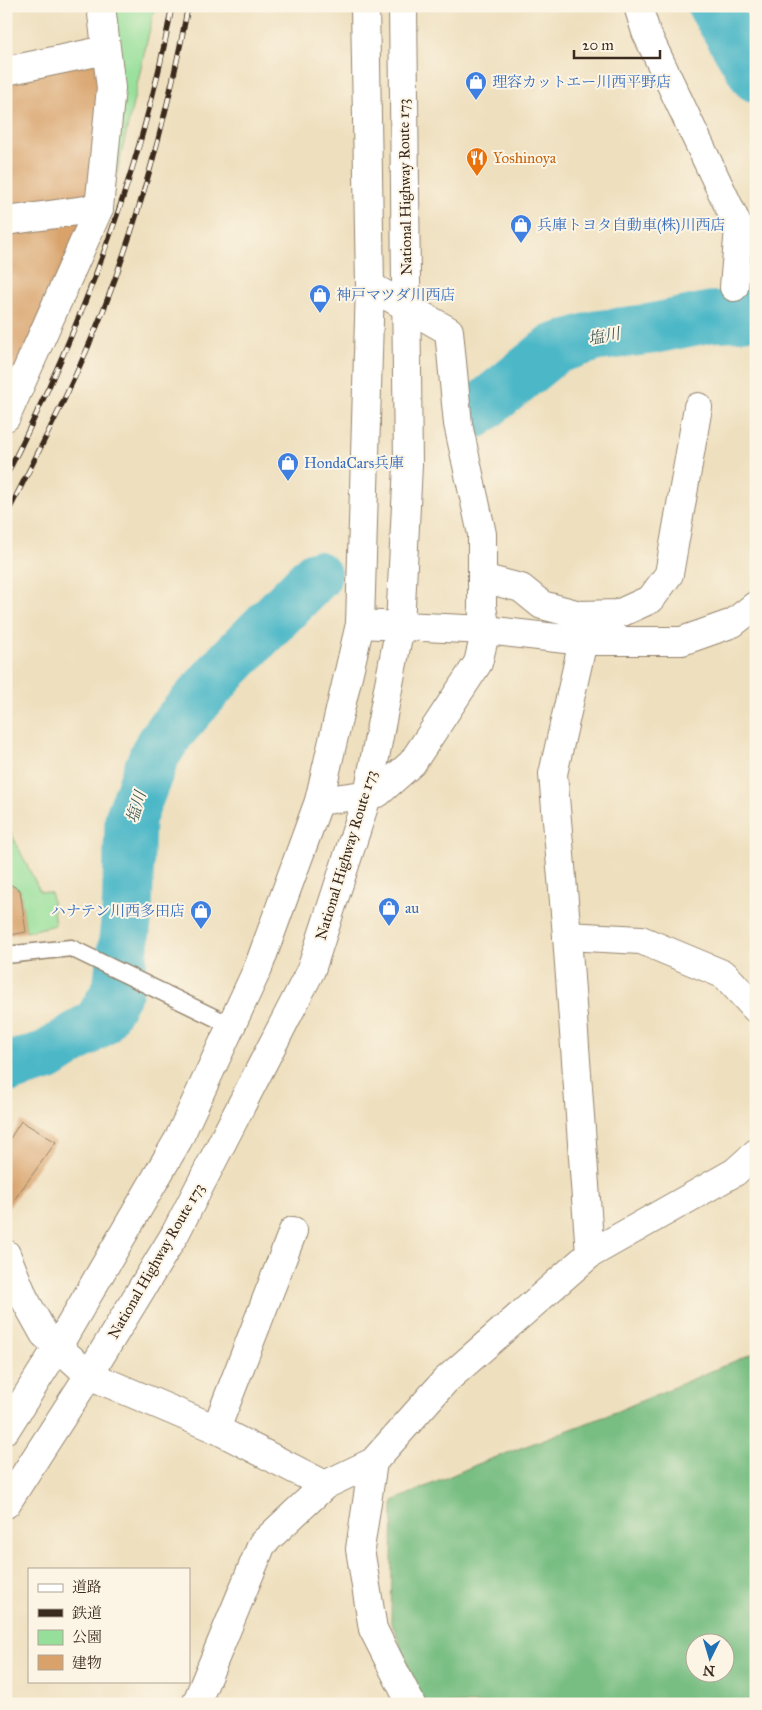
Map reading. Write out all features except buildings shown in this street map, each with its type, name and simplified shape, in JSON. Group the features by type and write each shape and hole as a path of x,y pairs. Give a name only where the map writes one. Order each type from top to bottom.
{"main road":[{"path":"6,417 99,208 111,88 100,6"},
{"path":"6,1429 58,1348 178,1140 258,968 319,802 360,624 370,286 365,6"},
{"name":"National Highway Route 173","path":"6,1504 89,1375 176,1234 311,970 368,794 400,626 408,465 403,6"},
{"path":"638,6 646,32 739,228 734,286"},
{"path":"6,71 106,50"},
{"path":"6,221 99,208"},
{"path":"319,802 378,793 412,763 478,663 486,630 482,607 482,534 458,424 449,331 370,286"},
{"path":"482,578 521,588 542,605 580,615 618,614 651,599 668,574 698,407"},
{"path":"360,624 486,630 584,641 682,641 733,622 756,605"},
{"path":"584,641 553,774 567,936 590,1254"},
{"path":"567,936 641,940 725,975 756,1009"},
{"path":"196,1704 262,1544 325,1485 373,1462 445,1382 590,1254 735,1172 756,1153"},
{"path":"216,1429 293,1231"},
{"path":"6,1254 24,1298 44,1334 89,1375 216,1429 325,1485"},
{"path":"373,1462 360,1549 373,1629 410,1704"}],"lane":[{"path":"6,955 71,948 232,1026"}],"green space":[{"path":"98,6 155,6 110,204"},
{"path":"6,829 10,831 40,891 51,893 55,925 26,932 20,890 6,882"},
{"path":"756,1352 756,1704 422,1704 391,1620 393,1501 478,1464 606,1416"}],"waterway":[{"name":"塩川","path":"713,6 756,77"},
{"name":"塩川","path":"475,413 554,349 596,336 651,329 710,317 745,315 756,312"},
{"name":"塩川","path":"6,1068 47,1056 99,1022 118,989 127,914 130,819 155,754 170,731 227,666 316,576"}],"railway":[{"path":"6,476 84,306 106,247 144,128 172,6"},
{"path":"6,516 83,359 105,306 143,195 163,120 188,6"}],"place":[{"name":"理容カットエー川西平野店","path":"476,101"},
{"name":"Yoshinoya","path":"477,177"},
{"name":"兵庫トヨタ自動車(株)川西店","path":"521,244"},
{"name":"神戸マツダ川西店","path":"320,314"},
{"name":"HondaCars兵庫","path":"288,482"},
{"name":"au","path":"389,927"},
{"name":"ハナテン川西多田店","path":"201,930"}]}
